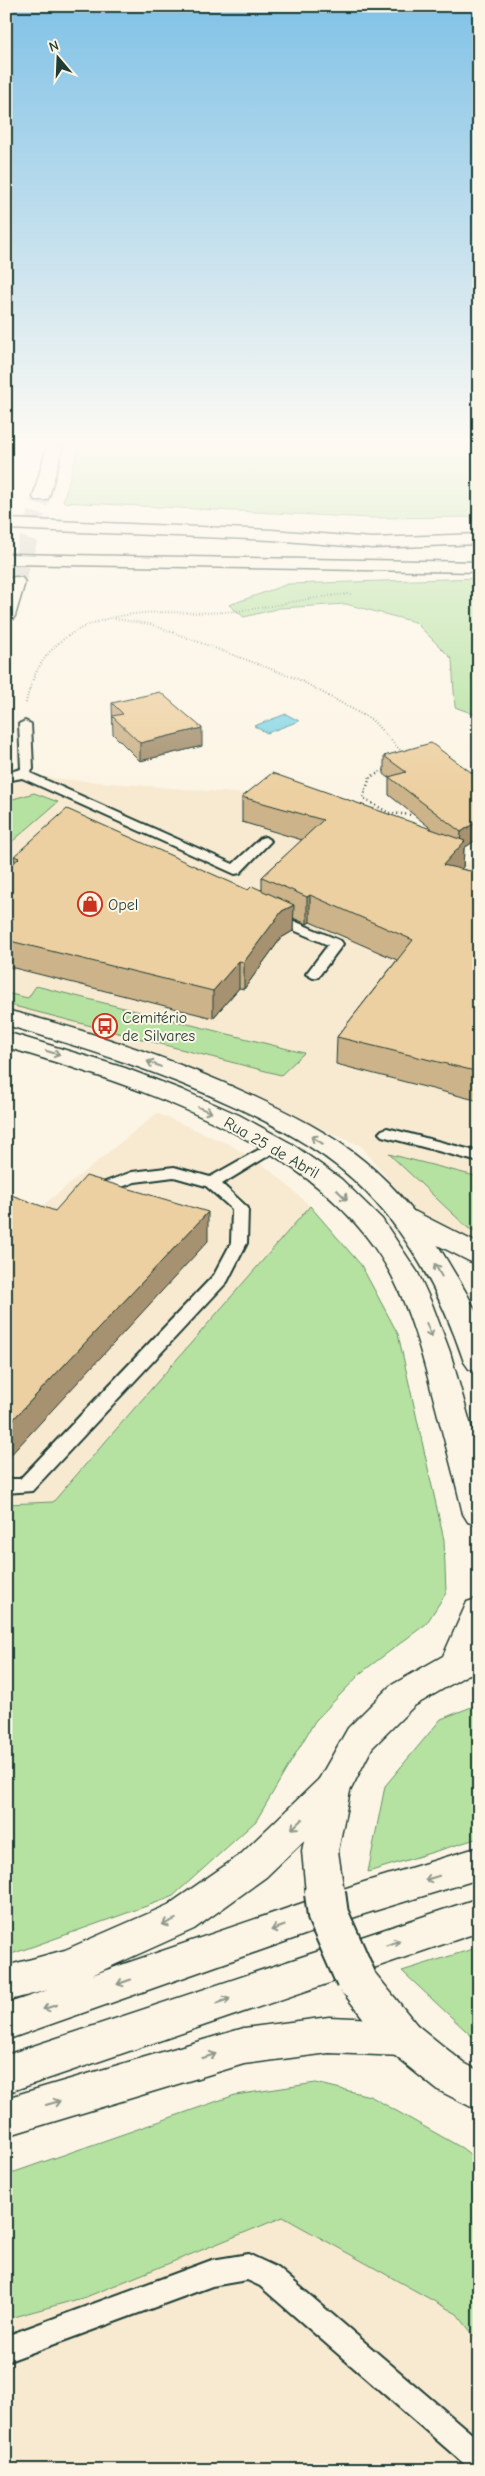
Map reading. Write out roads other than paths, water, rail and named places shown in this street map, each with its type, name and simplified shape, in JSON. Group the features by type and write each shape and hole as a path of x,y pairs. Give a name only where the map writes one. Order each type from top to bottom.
{"main road":[{"path":"108,562 377,564 446,568 479,567"},
{"path":"377,564 405,562"},
{"path":"6,616 16,582"},
{"name":"Rua 25 de Abril","path":"6,1017 128,1054 239,1099 303,1132 356,1167 406,1218 437,1266 468,1327 479,1362"},
{"name":"Rua 25 de Abril","path":"6,1039 107,1069 216,1114 276,1145 326,1179 366,1219 403,1272 430,1332 479,1514"},
{"name":"Rua 25 de Abril","path":"406,1218 479,1255"},
{"path":"479,1610 467,1662 402,1696 360,1738 332,1790 320,1851 328,1915 356,1979 403,2038 450,2076 479,2092"},
{"path":"6,1984 70,1966 181,1917 253,1866 332,1790"},
{"path":"6,2022 361,1899 479,1863"},
{"path":"6,2074 479,1915"},
{"path":"6,2117 244,2046 329,2035 403,2038"}],"lane":[{"path":"6,777 22,774 27,769 28,761 24,724"},
{"path":"22,774 235,870 265,841"},
{"path":"265,912 336,944 313,974"},
{"path":"387,1133 479,1157"},
{"path":"212,1183 276,1145"},
{"path":"6,1486 25,1486 221,1278 238,1243 240,1208 212,1183 174,1172 132,1177 81,1198"},
{"path":"6,2348 141,2301 212,2273 248,2267 269,2277 479,2458"}],"water":[{"path":"286,714 299,721 267,733 254,726"}],"tunnel":[{"path":"16,582 22,562"}],"place":[{"name":"Opel","path":"90,904"},
{"name":"Cemitério de Silvares","path":"105,1026"}]}
